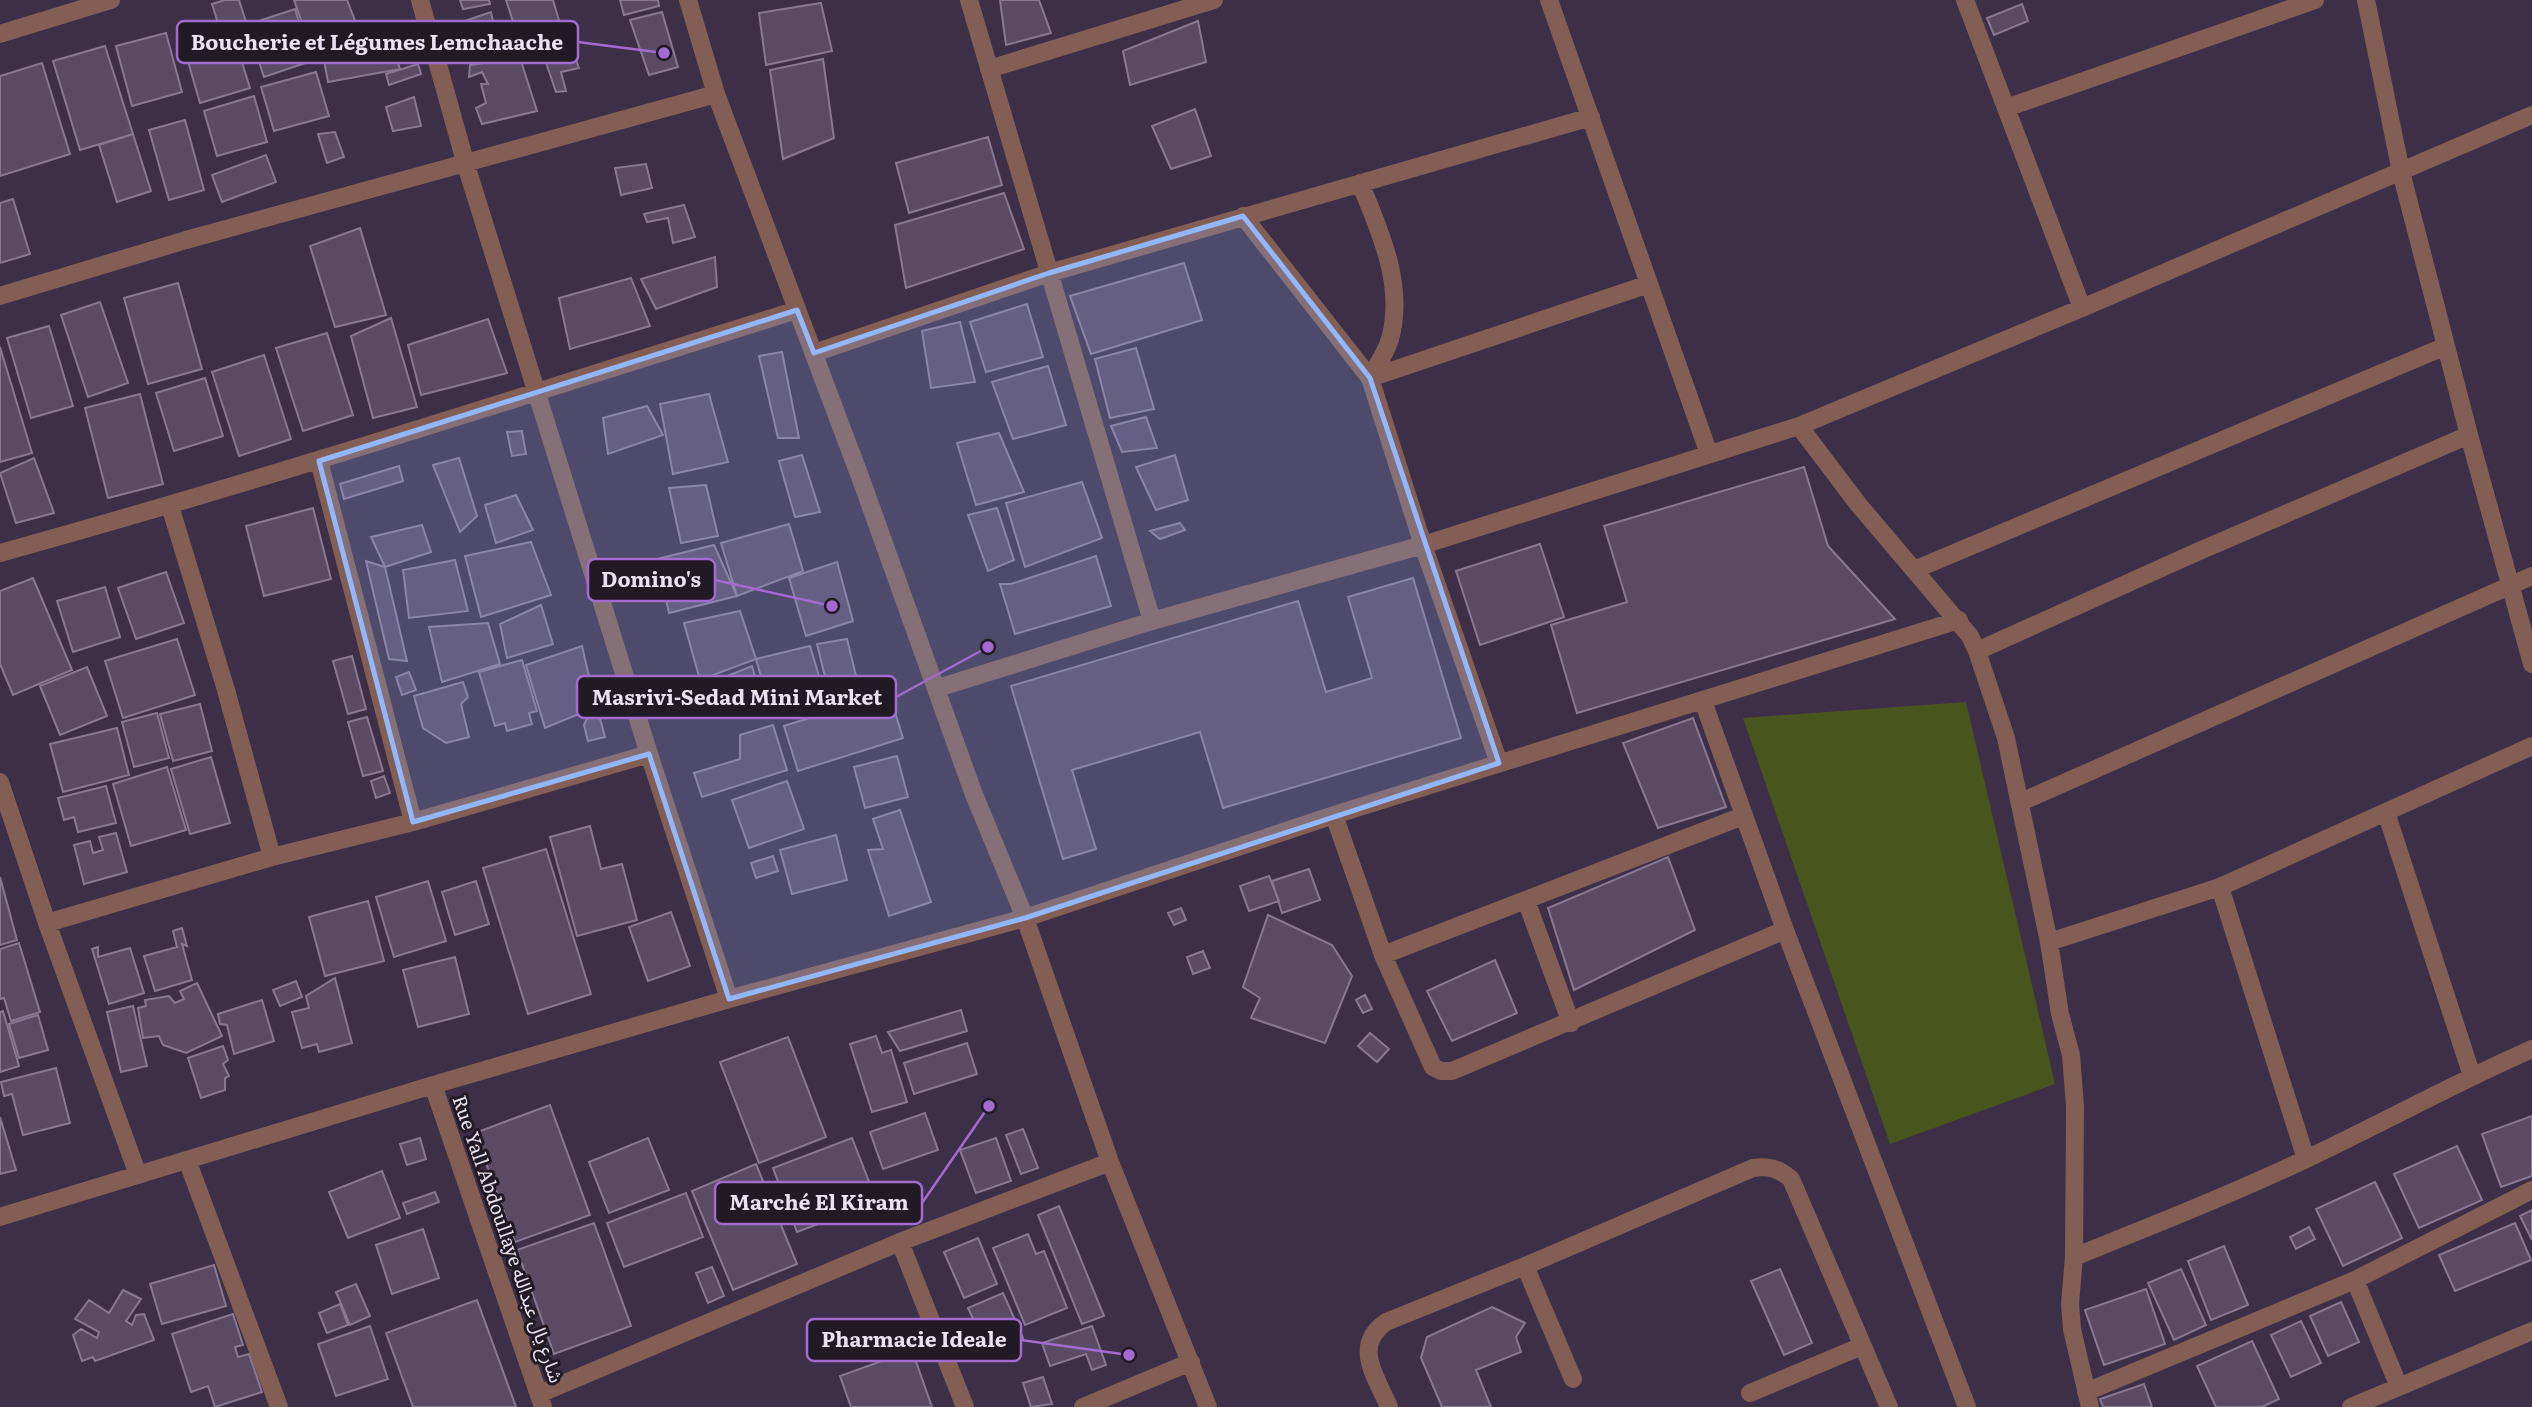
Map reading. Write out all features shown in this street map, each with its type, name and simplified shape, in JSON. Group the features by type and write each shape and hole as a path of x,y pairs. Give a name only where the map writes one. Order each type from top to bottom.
{"street":[{"path":"0,34 111,0"},
{"path":"420,0 466,165 649,754 729,999"},
{"path":"688,0 716,94 814,353 973,792 1025,918 1110,1162 1208,1407"},
{"path":"969,0 1152,621"},
{"path":"989,69 1213,0"},
{"path":"1549,0 1709,454"},
{"path":"1965,0 2081,308"},
{"path":"2006,108 2315,0"},
{"path":"2366,0 2401,172 2532,664"},
{"path":"0,296 186,240 716,94"},
{"path":"937,688 1152,621 1423,545 1799,426 2532,115"},
{"path":"814,353 1049,272 1591,117"},
{"path":"1360,183 1383,240 1393,282 1394,316 1390,339 1370,378"},
{"path":"1243,216 1370,378 1423,545 1499,763"},
{"path":"1370,378 1649,284"},
{"path":"0,554 319,461 797,310"},
{"path":"1914,570 2446,346"},
{"path":"1799,426 1858,504 1959,620 1978,651 2006,738 2021,802 2074,1077 2074,1257 2070,1304 2072,1329 2088,1400 2355,1280 2532,1190"},
{"path":"1978,651 2469,435"},
{"path":"319,461 413,822"},
{"path":"170,506 226,690 272,857"},
{"path":"2021,802 2532,576"},
{"path":"0,1217 433,1085 729,999 1025,918 1334,815 1959,620"},
{"path":"1703,701 1785,930 1967,1407"},
{"path":"2049,942 2220,887 2532,747"},
{"path":"47,923 272,857 413,822 649,754"},
{"path":"0,782 3,806 138,1175"},
{"path":"2386,812 2472,1076"},
{"path":"1334,815 1383,955 1433,1067 1441,1071 1452,1071 1571,1023 1785,930"},
{"path":"1383,955 1743,816"},
{"path":"2220,887 2306,1159"},
{"path":"1526,900 1571,1023"},
{"path":"2074,1257 2231,1193 2306,1159 2532,1049"},
{"name":"Rue Yall Abdoullaye شارع يال عبدالله","path":"433,1085 541,1401"},
{"path":"187,1160 278,1407"},
{"path":"541,1401 900,1242 1110,1162"},
{"path":"1389,1407 1367,1356 1368,1340 1375,1330 1386,1322 1525,1266 1753,1168 1767,1166 1781,1170 1791,1179 1889,1407"},
{"path":"900,1242 965,1407"},
{"path":"1525,1266 1573,1379"},
{"path":"2355,1280 2399,1387"},
{"path":"2351,1407 2532,1331"},
{"path":"1750,1393 1863,1346"},
{"path":"1083,1407 1191,1362"}],"highlighted area":[{"path":"1243,216 1370,378 1499,763 1025,918 729,999 649,754 413,822 319,461 797,310 814,353 1049,273"}],"green space":[{"path":"1966,702 2055,1084 1890,1144 1743,718"}],"building":[{"path":"239,0 247,25 221,33 212,4"},
{"path":"294,0 347,0 359,31 311,48"},
{"path":"460,0 489,0 490,4 463,9"},
{"path":"506,0 553,0 561,27 517,34"},
{"path":"620,0 658,0 659,6 624,15"},
{"path":"1000,0 1039,0 1051,33 1006,45"},
{"path":"821,3 832,51 766,65 759,13"},
{"path":"2022,4 2028,21 1994,35 1987,18"},
{"path":"295,9 311,61 264,77 247,25"},
{"path":"491,12 495,31 491,34 494,47 472,54 462,22"},
{"path":"662,12 678,67 649,75 630,20"},
{"path":"1198,21 1206,62 1130,85 1123,51"},
{"path":"387,29 400,69 328,82 321,44"},
{"path":"166,33 182,92 132,106 116,46"},
{"path":"567,36 579,68 561,72 566,91 556,92 540,45"},
{"path":"236,43 250,88 200,103 187,58"},
{"path":"105,46 133,134 80,150 53,61"},
{"path":"520,58 537,111 482,124 476,108 486,103 481,84 488,84 482,72 469,77 470,65"},
{"path":"823,59 834,138 783,159 770,70"},
{"path":"42,63 70,154 0,176 0,76"},
{"path":"418,64 421,74 389,85 386,74"},
{"path":"316,72 329,116 274,131 261,87"},
{"path":"254,96 267,142 217,156 204,111"},
{"path":"414,97 421,126 393,131 386,107"},
{"path":"1195,109 1211,156 1171,169 1152,126"},
{"path":"185,120 204,190 169,200 149,130"},
{"path":"335,132 344,157 327,163 318,134"},
{"path":"133,134 151,191 117,202 99,145"},
{"path":"988,137 1002,185 909,213 896,163"},
{"path":"266,155 276,182 222,202 212,175"},
{"path":"646,164 652,188 621,195 615,168"},
{"path":"1004,193 1024,249 906,288 895,225"},
{"path":"13,199 30,254 0,263 0,203"},
{"path":"684,205 695,237 673,243 668,218 647,222 644,214"},
{"path":"360,228 386,315 335,327 310,246"},
{"path":"715,257 717,287 656,309 641,279"},
{"path":"1184,263 1202,320 1091,354 1070,296"},
{"path":"631,278 650,326 570,349 559,298"},
{"path":"178,283 202,369 148,384 124,298"},
{"path":"100,302 128,383 88,397 61,315"},
{"path":"1027,304 1043,357 986,372 970,322"},
{"path":"391,318 417,407 373,418 351,336"},
{"path":"488,319 507,373 421,395 408,345"},
{"path":"960,322 975,382 931,388 922,331"},
{"path":"49,326 73,406 31,418 7,338"},
{"path":"327,333 353,415 303,431 276,348"},
{"path":"0,347 32,453 0,462"},
{"path":"1136,348 1154,409 1110,418 1095,359"},
{"path":"782,352 799,438 778,438 759,356"},
{"path":"264,355 291,439 239,456 212,372"},
{"path":"1048,366 1066,425 1013,439 992,382"},
{"path":"205,378 223,436 174,451 156,393"},
{"path":"140,394 163,484 108,498 85,408"},
{"path":"709,394 728,462 673,474 660,404"},
{"path":"647,406 663,435 608,454 603,418"},
{"path":"1146,417 1157,448 1122,452 1111,426"},
{"path":"522,431 526,454 512,456 507,432"},
{"path":"999,433 1024,492 976,505 957,443"},
{"path":"802,455 820,512 795,517 779,461"},
{"path":"1175,455 1188,500 1156,510 1136,467"},
{"path":"34,458 54,513 16,523 0,473"},
{"path":"459,458 477,516 460,532 433,465"},
{"path":"399,466 403,481 344,499 340,484"},
{"path":"1804,467 1828,546 1895,619 1577,713 1551,625 1627,602 1604,526"},
{"path":"1082,482 1102,538 1025,567 1006,503"},
{"path":"706,485 718,536 681,543 669,488"},
{"path":"516,495 533,530 496,543 485,505"},
{"path":"313,508 331,579 264,596 246,526"},
{"path":"997,508 1014,560 988,571 968,515"},
{"path":"1180,523 1185,530 1160,539 1150,531"},
{"path":"789,524 803,571 737,596 721,543"},
{"path":"422,525 431,552 385,567 371,537"},
{"path":"531,542 551,595 481,617 465,556"},
{"path":"1540,544 1564,617 1480,645 1456,571"},
{"path":"714,545 737,596 669,613 657,559"},
{"path":"1096,556 1111,606 1015,634 1000,584 1011,584"},
{"path":"455,560 468,611 409,618 403,570"},
{"path":"366,561 385,567 407,661 389,659"},
{"path":"837,562 853,621 806,636 789,578"},
{"path":"166,572 184,623 136,639 118,588"},
{"path":"33,578 72,670 13,695 0,664 0,591"},
{"path":"1413,578 1461,738 1223,808 1200,732 1072,770 1096,849 1063,859 1011,686 1298,601 1326,692 1372,678 1348,597"},
{"path":"105,587 120,637 73,652 57,601"},
{"path":"541,605 553,644 507,658 500,624"},
{"path":"740,611 756,659 700,680 684,623"},
{"path":"488,623 500,664 442,682 429,627"},
{"path":"177,639 195,695 123,718 105,661"},
{"path":"847,639 860,692 830,697 817,644"},
{"path":"582,646 596,707 545,728 526,665"},
{"path":"810,646 825,696 772,716 756,659"},
{"path":"352,656 366,709 348,714 333,661"},
{"path":"522,660 537,711 529,713 532,724 507,731 505,723 495,726 479,672"},
{"path":"752,666 764,708 710,717 710,683"},
{"path":"87,667 107,716 60,735 40,686"},
{"path":"409,672 416,690 402,695 396,677"},
{"path":"463,682 468,697 461,704 469,737 446,743 423,728 414,696"},
{"path":"889,693 903,738 798,771 784,726"},
{"path":"200,704 212,751 173,761 160,714"},
{"path":"157,713 169,758 134,767 122,722"},
{"path":"599,715 605,737 588,741 584,725 587,718"},
{"path":"367,717 383,771 363,776 348,722"},
{"path":"1693,718 1726,807 1658,828 1623,743"},
{"path":"773,725 787,770 702,797 694,773 740,759 740,735"},
{"path":"117,728 129,775 63,792 50,744"},
{"path":"897,756 908,797 865,808 854,767"},
{"path":"211,757 230,823 190,834 171,769"},
{"path":"167,767 186,830 131,846 113,784"},
{"path":"384,776 390,793 376,798 371,781"},
{"path":"787,781 804,829 749,848 732,800"},
{"path":"106,786 116,823 78,832 74,817 64,820 58,798"},
{"path":"900,810 931,902 889,916 868,850 883,849 873,819"},
{"path":"590,826 601,869 622,864 637,920 577,936 550,837"},
{"path":"116,833 127,872 84,884 74,845 90,841 93,853 103,850 99,837"},
{"path":"836,835 847,880 792,894 780,850"},
{"path":"546,849 591,994 528,1014 483,868"},
{"path":"773,856 778,871 756,878 751,863"},
{"path":"1668,857 1695,930 1574,990 1548,908"},
{"path":"1309,869 1320,900 1282,913 1272,881"},
{"path":"1269,876 1279,901 1249,911 1240,886"},
{"path":"0,877 17,940 0,945"},
{"path":"428,881 446,941 394,957 376,897"},
{"path":"476,881 489,924 455,935 442,892"},
{"path":"368,901 384,961 325,976 309,917"},
{"path":"1181,908 1186,920 1174,925 1168,913"},
{"path":"671,912 690,966 648,981 629,927"},
{"path":"1268,915 1332,945 1352,976 1325,1043 1251,1018 1260,998 1243,987"},
{"path":"182,928 187,946 182,944 192,980 155,991 144,956 177,947 173,931"},
{"path":"19,943 40,1012 11,1021 4,998 0,999 0,949"},
{"path":"98,947 98,957 130,948 144,993 109,1004 92,949"},
{"path":"1203,951 1210,968 1193,974 1187,957"},
{"path":"455,957 469,1014 418,1027 403,970"},
{"path":"1495,960 1517,1013 1452,1041 1427,991"},
{"path":"335,978 352,1043 319,1052 317,1044 302,1048 292,1012 309,1008 306,996"},
{"path":"296,981 302,997 280,1006 273,990"},
{"path":"197,983 222,1036 186,1053 163,1045 159,1036 143,1038 138,1008 146,1006 145,1000 169,996 175,1003 184,999 180,991"},
{"path":"1365,995 1372,1009 1363,1013 1356,1000"},
{"path":"262,1000 274,1041 234,1054 227,1025 220,1024 218,1014"},
{"path":"133,1006 147,1066 121,1072 107,1012"},
{"path":"961,1010 967,1031 900,1051 888,1032"},
{"path":"3,1011 19,1066 0,1072 0,1012"},
{"path":"38,1015 48,1050 19,1058 9,1024"},
{"path":"1370,1033 1389,1049 1377,1062 1358,1046"},
{"path":"876,1036 882,1053 891,1050 907,1102 872,1112 850,1044"},
{"path":"788,1037 826,1137 759,1163 720,1062"},
{"path":"967,1043 977,1074 914,1094 904,1063"},
{"path":"223,1046 228,1060 223,1064 229,1076 225,1078 225,1090 201,1098 188,1058"},
{"path":"56,1068 70,1123 23,1135 12,1094 4,1096 1,1082"},
{"path":"550,1105 590,1215 515,1242 475,1133"},
{"path":"925,1113 938,1150 883,1169 870,1132"},
{"path":"2532,1116 2532,1176 2501,1187 2482,1134"},
{"path":"0,1117 16,1170 0,1174"},
{"path":"1023,1129 1038,1168 1021,1174 1006,1135"},
{"path":"420,1138 426,1159 407,1165 400,1144"},
{"path":"648,1138 669,1190 609,1213 589,1162"},
{"path":"852,1138 877,1202 797,1232 773,1168"},
{"path":"996,1138 1011,1181 976,1193 960,1150"},
{"path":"2457,1146 2482,1200 2419,1228 2394,1174"},
{"path":"756,1164 797,1264 733,1290 692,1191"},
{"path":"382,1171 400,1218 348,1238 329,1192"},
{"path":"2375,1182 2402,1238 2343,1266 2316,1209"},
{"path":"435,1192 439,1202 407,1214 403,1203"},
{"path":"686,1193 703,1237 624,1267 607,1223"},
{"path":"1059,1206 1104,1316 1082,1324 1038,1215"},
{"path":"2532,1210 2532,1240 2520,1216"},
{"path":"594,1223 631,1326 554,1354 517,1250"},
{"path":"2515,1223 2531,1260 2455,1291 2439,1255"},
{"path":"2309,1227 2315,1239 2296,1249 2290,1237"},
{"path":"423,1229 439,1278 392,1294 376,1245"},
{"path":"1028,1234 1036,1254 1044,1251 1067,1308 1025,1325 993,1248"},
{"path":"978,1238 997,1284 964,1298 944,1252"},
{"path":"2224,1246 2248,1305 2211,1320 2188,1261"},
{"path":"214,1265 226,1306 162,1324 150,1284"},
{"path":"712,1267 724,1296 708,1303 696,1273"},
{"path":"1780,1269 1812,1343 1784,1355 1751,1281"},
{"path":"2181,1269 2206,1325 2174,1340 2148,1283"},
{"path":"356,1284 370,1316 350,1325 336,1292"},
{"path":"2146,1289 2165,1344 2104,1365 2085,1310"},
{"path":"123,1290 141,1299 126,1321 132,1325 136,1315 144,1314 154,1340 95,1361 93,1357 82,1361 73,1335 81,1329 97,1338 99,1332 75,1319 89,1300 109,1313"},
{"path":"1003,1293 1023,1338 973,1360 960,1330 975,1323 968,1308"},
{"path":"477,1300 516,1407 413,1407 386,1333"},
{"path":"2341,1302 2359,1342 2328,1356 2310,1316"},
{"path":"340,1304 348,1325 327,1333 319,1313"},
{"path":"1492,1307 1525,1323 1516,1337 1521,1352 1476,1370 1491,1407 1442,1407 1421,1358 1427,1337"},
{"path":"233,1314 243,1345 235,1347 238,1357 249,1354 262,1392 215,1407 208,1386 191,1392 172,1334"},
{"path":"2301,1321 2321,1363 2291,1377 2271,1335"},
{"path":"370,1326 388,1379 336,1396 318,1344"},
{"path":"1092,1326 1106,1365 1092,1370 1086,1354 1050,1366 1042,1343"},
{"path":"2252,1341 2279,1399 2262,1407 2216,1407 2197,1366"},
{"path":"912,1350 932,1407 851,1407 840,1376"},
{"path":"1043,1377 1052,1404 1031,1407 1023,1383"},
{"path":"2144,1384 2152,1407 2103,1407 2100,1399"}],"place":[{"name":"Boucherie et Légumes Lemchaache","path":"664,53"},
{"name":"Domino's","path":"832,606"},
{"name":"Masrivi-Sedad Mini Market","path":"988,647"},
{"name":"Marché El Kiram","path":"989,1106"},
{"name":"Pharmacie Ideale","path":"1129,1355"}]}
